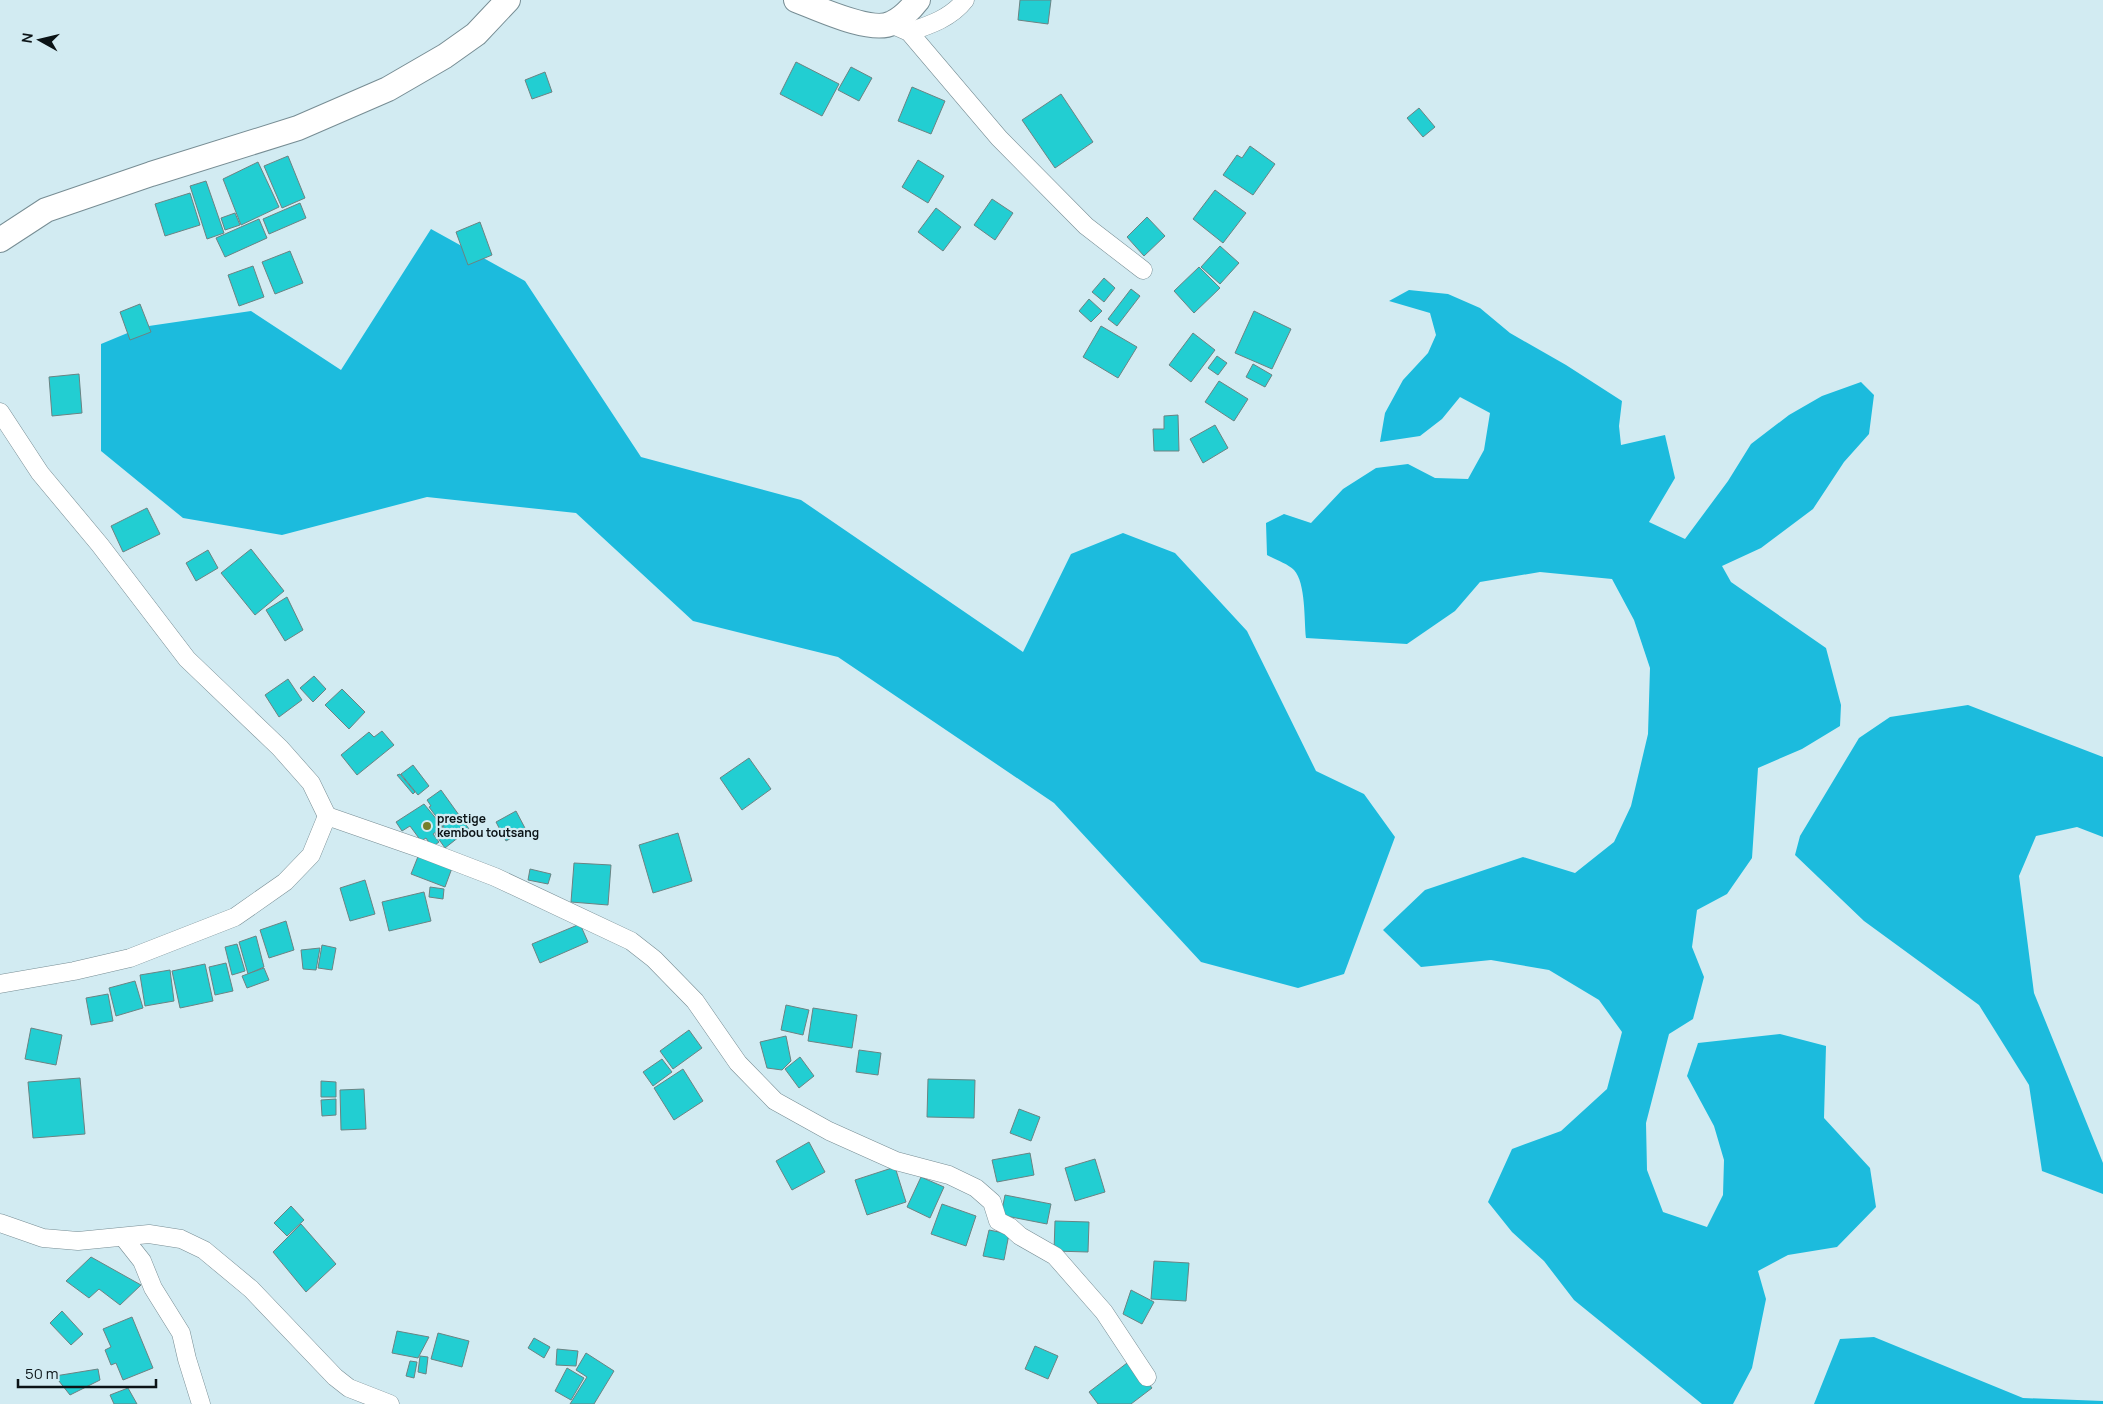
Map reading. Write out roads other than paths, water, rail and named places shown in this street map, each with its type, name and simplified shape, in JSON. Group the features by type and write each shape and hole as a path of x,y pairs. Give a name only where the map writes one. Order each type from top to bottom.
{"street":[{"path":"0,240 46,210 298,128 388,89 445,56 476,34 508,0"},
{"path":"796,0 844,19 871,25 900,28 931,24 949,15 965,0"},
{"path":"900,28 907,12 918,0"},
{"path":"900,28 999,138 1072,213 1143,270"},
{"path":"0,412 40,472 100,545 187,659 280,748 311,783 327,816 495,877 631,941 654,959 695,1001 738,1063 775,1101 829,1131 896,1161 949,1176 976,1188 992,1202 998,1221 1055,1256 1104,1312 1147,1377"},
{"path":"0,984 74,971 130,958 235,916 284,882 312,855 327,816"},
{"path":"0,1223 43,1238 78,1241 149,1234 181,1239 204,1250 251,1289 335,1377 350,1388 390,1404"},
{"path":"123,1237 142,1261 153,1288 180,1333 202,1404"}],"place":[{"name":"prestige kembou toutsang","path":"427,826"}]}
